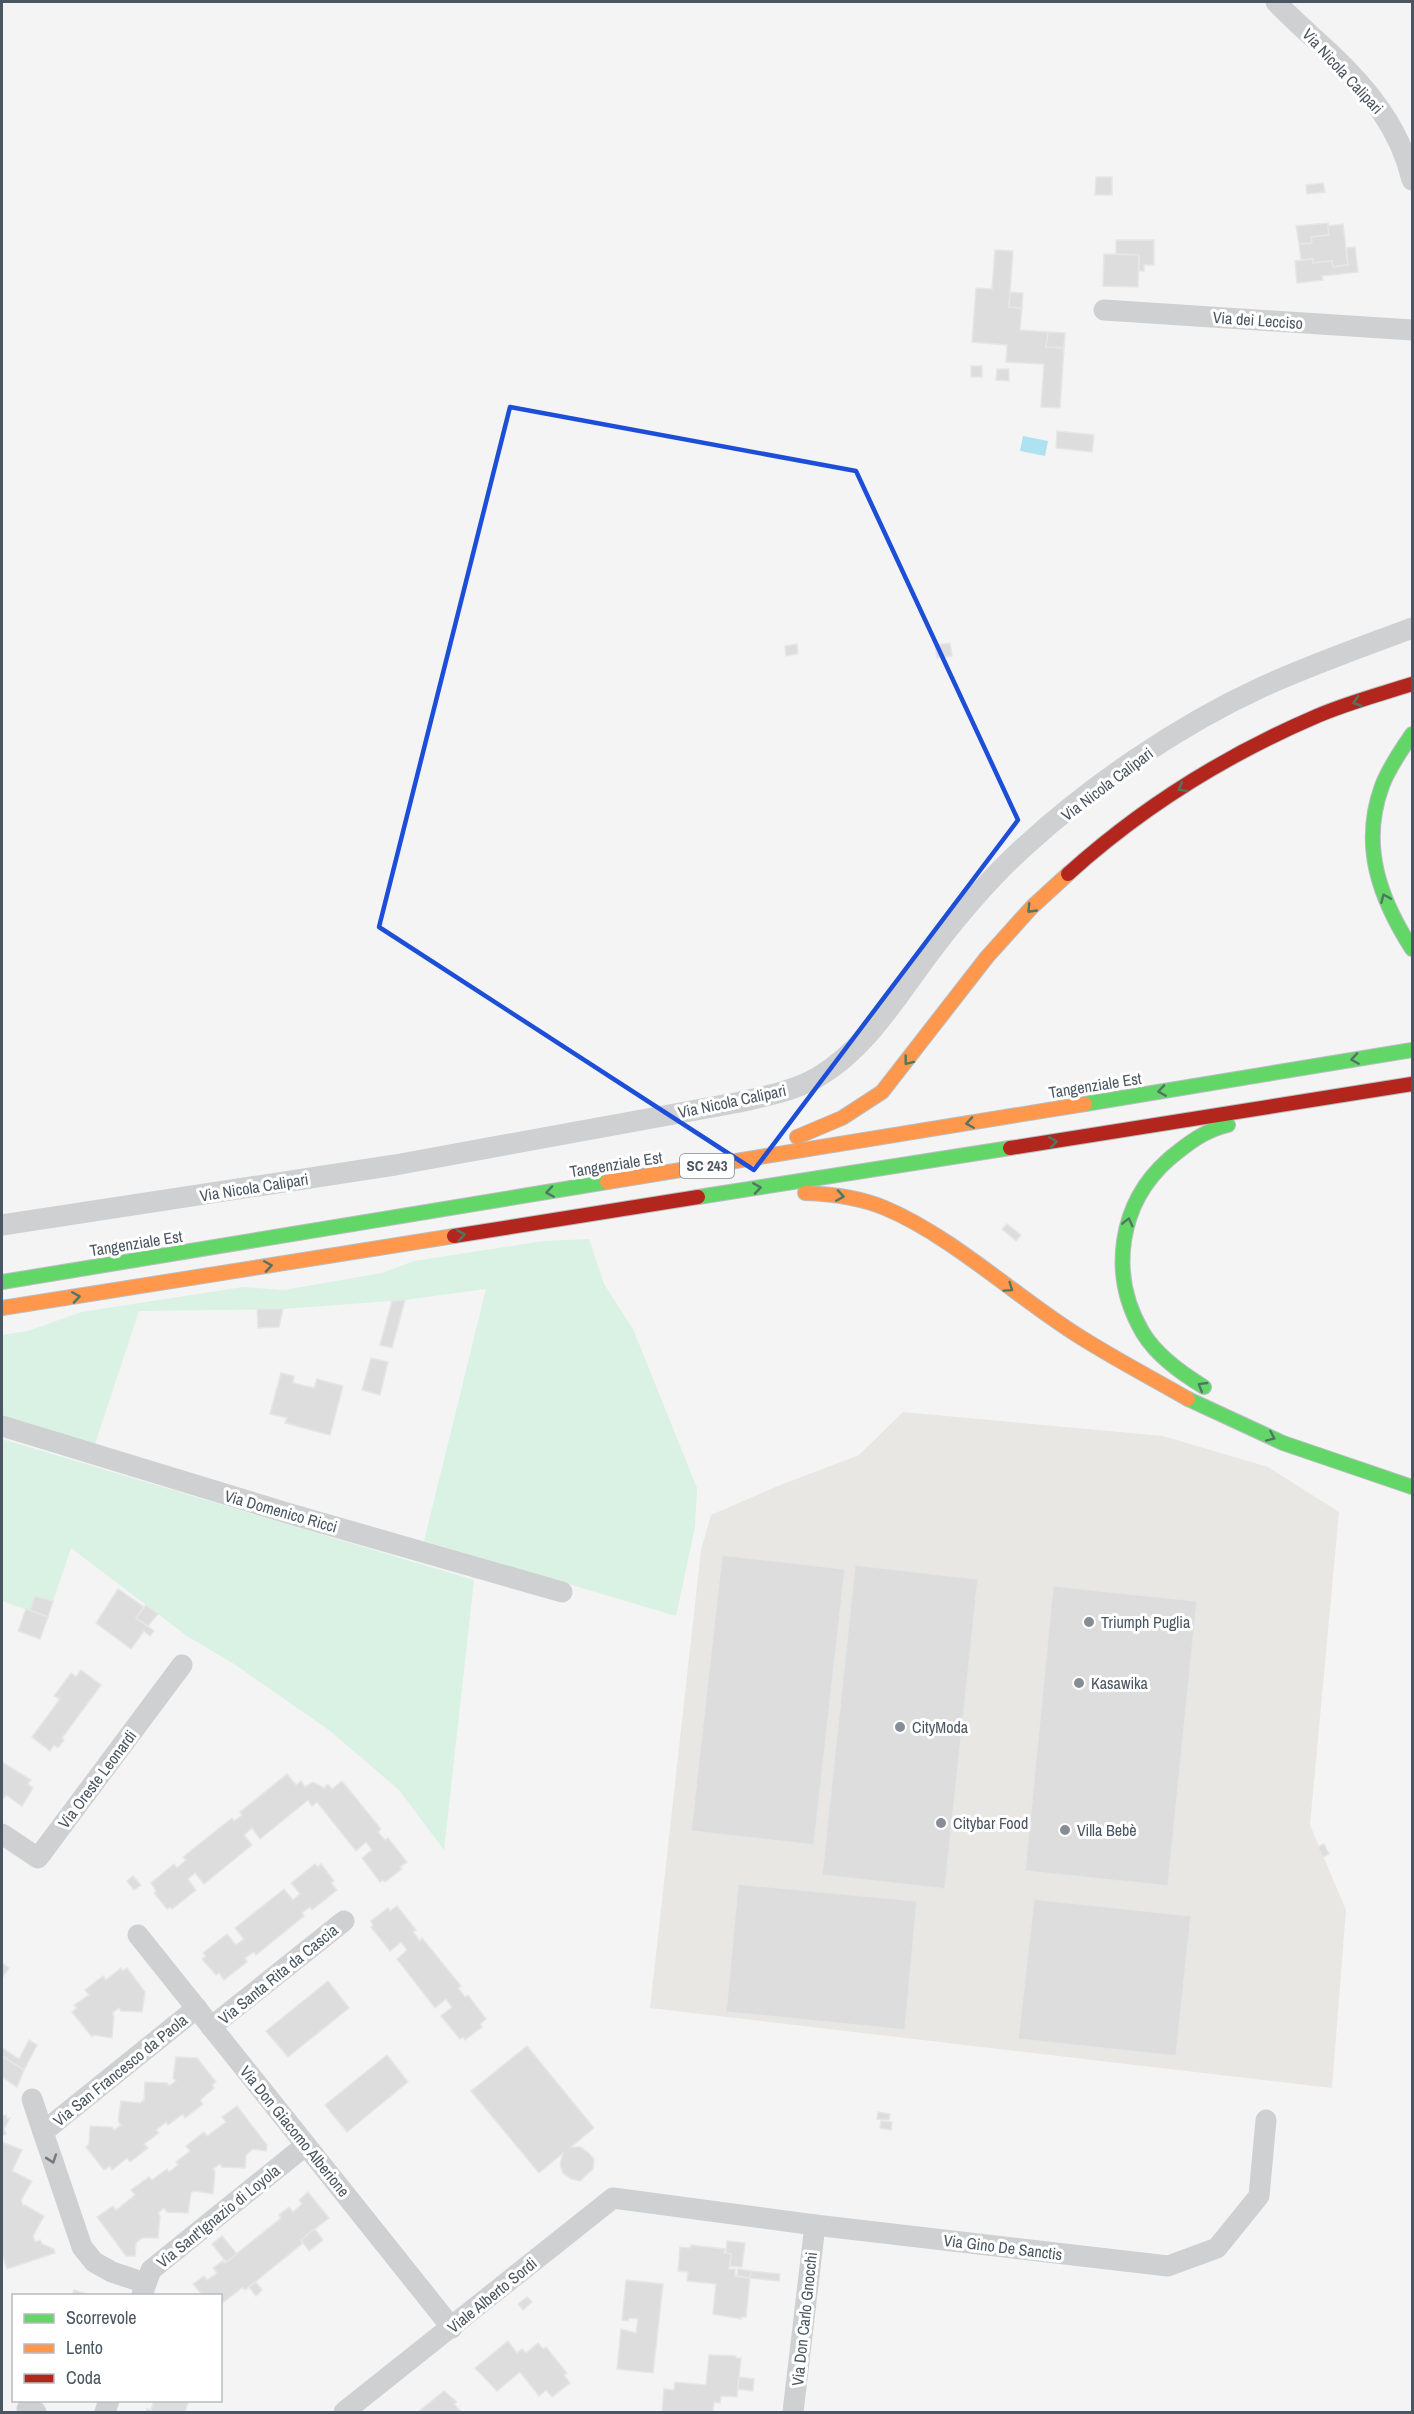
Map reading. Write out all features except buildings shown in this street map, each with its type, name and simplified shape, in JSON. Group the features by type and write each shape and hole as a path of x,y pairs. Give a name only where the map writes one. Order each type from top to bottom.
{"highway":[{"path":"581,1187 609,1174 773,1144 832,1124 862,1108 882,1092 907,1063 987,957 1032,908 1096,849 1159,802 1250,747 1319,715 1413,684"},
{"path":"1413,734 1379,793 1374,825 1376,877 1396,924 1413,949"},
{"name":"Tangenziale Est","path":"2,1282 1413,1050"},
{"path":"2,1308 1413,1084"},
{"path":"1220,1397 1175,1370 1144,1335 1128,1297 1122,1254 1127,1220 1139,1190 1160,1164 1194,1139 1223,1126 1312,1110 1339,1096"},
{"path":"596,1214 614,1220 806,1193 833,1194 883,1207 917,1223 1074,1334 1198,1405 1283,1443 1413,1487"},
{"path":"2,1315 18,1306"}],"street":[{"name":"Via Nicola Calipari","path":"1276,2 1370,94 1387,117 1399,141 1413,180"},
{"name":"Via dei Lecciso","path":"1104,310 1413,330"},
{"name":"Via Nicola Calipari","path":"2,1225 395,1165 740,1102 795,1087 817,1078 840,1062 863,1040 973,900 1024,848 1139,758 1203,718 1257,689 1295,672 1413,628"},
{"name":"Via Domenico Ricci","path":"2,1426 287,1513 562,1592"},
{"name":"Via Oreste Leonardi","path":"2,1834 38,1858 182,1665"},
{"name":"Via Santa Rita da Cascia","path":"212,2027 344,1921"},
{"name":"Via Don Giacomo Alberione","path":"138,1935 452,2328"},
{"name":"Via San Francesco da Paola","path":"43,2132 196,2008"},
{"name":"Via San Francesco da Paola","path":"32,2099 82,2247 94,2262 143,2289"},
{"name":"Via Gino De Sanctis","path":"645,2201 814,2224 1168,2266 1217,2248 1259,2196 1266,2120"},
{"name":"Via Sant'Ignazio di Loyola","path":"143,2289 151,2270 306,2145"},
{"name":"Viale Alberto Sordi","path":"344,2412 613,2198 645,2201"},
{"name":"Via Don Carlo Gnocchi","path":"793,2412 814,2224"}],"highlighted area":[{"path":"510,407 856,471 1018,820 754,1170 379,927"}],"shaded area":[{"path":"903,1412 1163,1436 1268,1467 1339,1512 1310,1825 1346,1910 1332,2088 650,2008 701,1550 711,1515 859,1455"}],"green space":[{"path":"589,1239 604,1284 633,1329 697,1488 695,1527 676,1616 424,1541 486,1289 404,1300 283,1309 139,1311 95,1444 2,1417 2,1335 28,1331 81,1312 243,1287 284,1290 382,1273 414,1261 544,1241"},
{"path":"2,1439 474,1580 444,1850 399,1790 329,1730 234,1664 187,1636 71,1548 53,1601 35,1596 30,1611 2,1601"}],"water":[{"path":"1023,436 1048,441 1045,456 1020,451"}],"traffic: fast":[{"path":"1412,734 1382,786 1373,830 1373,851 1383,891 1412,949"},
{"path":"1085,1104 1412,1050"},
{"path":"1204,1387 1170,1363 1143,1333 1132,1310 1125,1287 1124,1240 1139,1196 1152,1177 1169,1159 1190,1143 1212,1130 1228,1125"},
{"path":"698,1197 1010,1148"},
{"path":"2,1282 607,1182"},
{"path":"1188,1399 1283,1443 1412,1487"}],"traffic: slow":[{"path":"797,1137 842,1118 882,1092 987,957 1032,907 1068,874"},
{"path":"607,1182 1085,1104"},
{"path":"805,1193 835,1195 865,1201 910,1220 958,1250 1074,1333 1188,1399"},
{"path":"2,1308 454,1236"}],"traffic: jam":[{"path":"1068,874 1155,805 1217,766 1317,716 1412,684"},
{"path":"1010,1148 1412,1084"},
{"path":"454,1236 698,1197"}],"place":[{"name":"Triumph Puglia","path":"1089,1622"},
{"name":"Kasawika","path":"1079,1683"},
{"name":"CityModa","path":"900,1727"},
{"name":"Citybar Food","path":"941,1823"},
{"name":"Villa Bebè","path":"1065,1830"}]}
